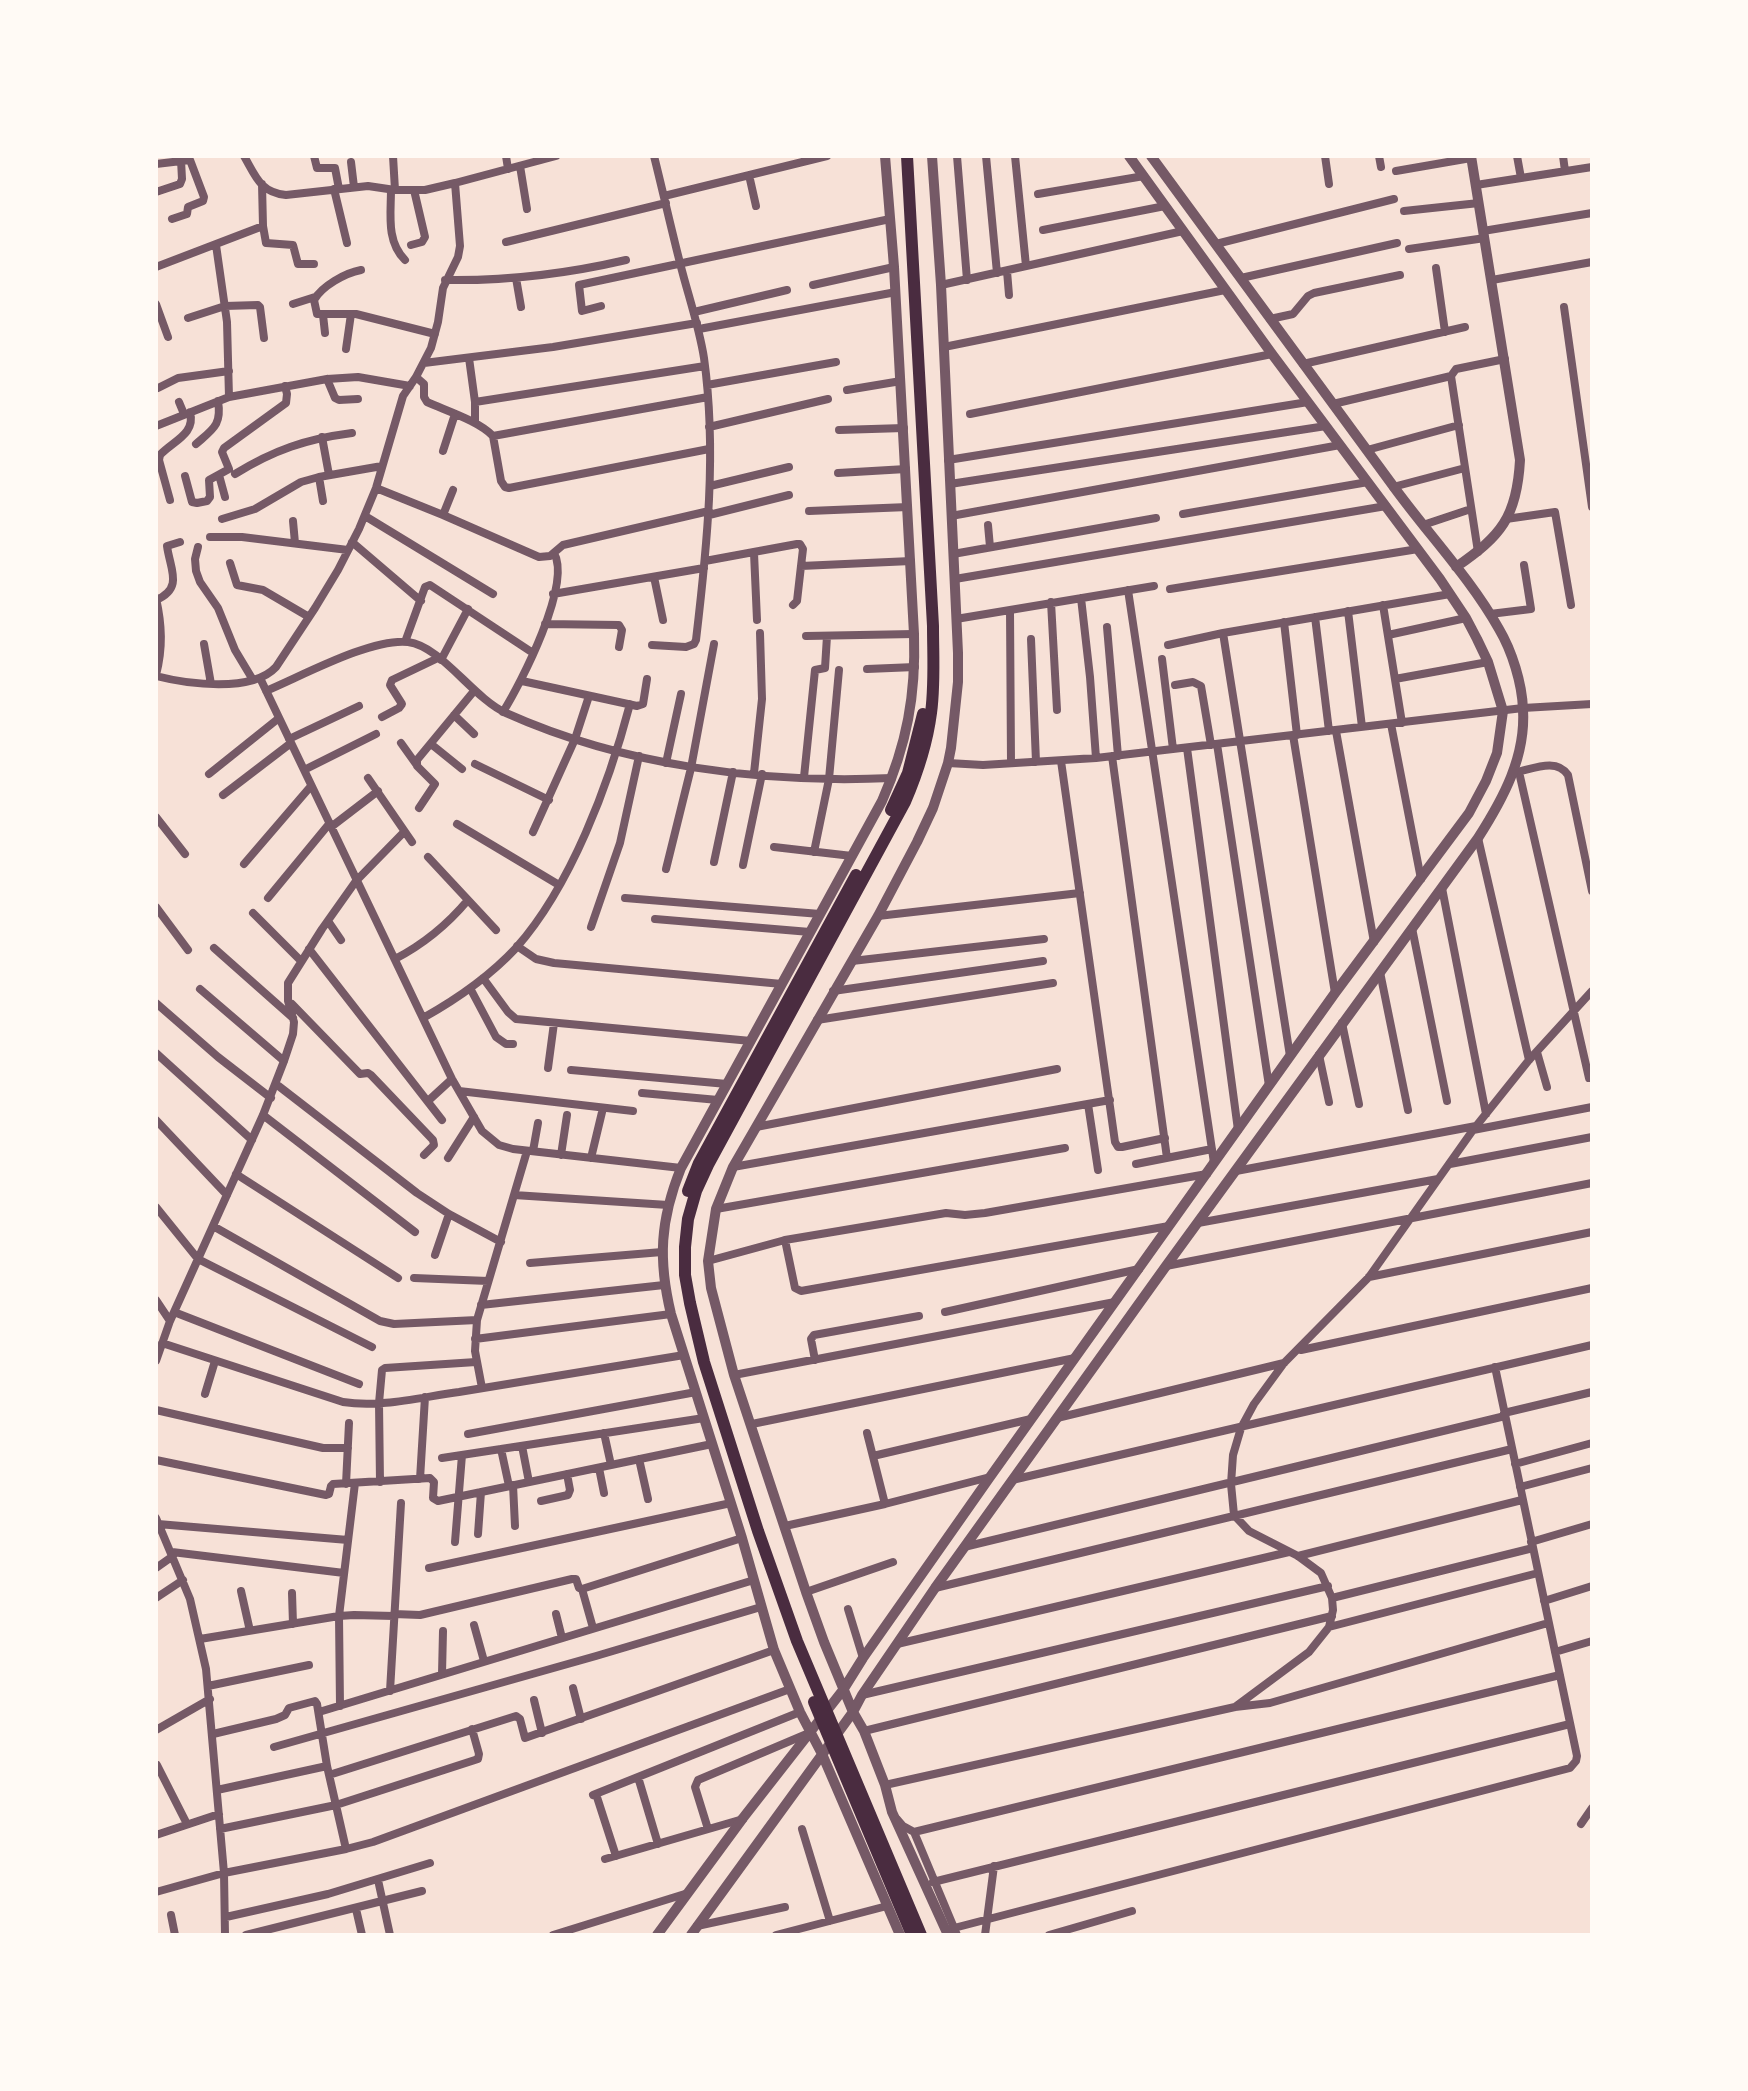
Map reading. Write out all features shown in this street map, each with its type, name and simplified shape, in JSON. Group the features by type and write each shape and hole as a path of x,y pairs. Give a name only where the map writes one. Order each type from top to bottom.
{"main road":[{"path":"898,156 926,627 923,715 897,800 699,1163 680,1219 677,1248 682,1306 697,1363 784,1630 912,1935"},
{"path":"907,156 933,626 931,715 925,745 905,802 696,1191 688,1219 685,1275 701,1347 758,1531 797,1641 921,1935"}],"street":[{"path":"244,156 267,191 286,195 354,187 414,190 455,183 556,156"},
{"path":"314,156 317,168 335,168 347,243"},
{"path":"393,156 392,238 397,252 405,260"},
{"path":"506,156 508,169"},
{"path":"652,645 686,647 694,644 710,486 705,366 698,326 654,156"},
{"path":"506,242 827,156"},
{"path":"885,156 896,292 914,634 915,667 908,723 882,801 681,1168 664,1220 662,1252 664,1285 671,1314 774,1650 900,1935"},
{"path":"932,156 941,285 958,682 948,763 933,808 878,916 733,1167 716,1209 708,1261 711,1288 734,1375 806,1592 843,1690 864,1731 892,1812 951,1932"},
{"path":"957,156 967,280"},
{"path":"986,156 997,273"},
{"path":"1015,156 1026,266"},
{"path":"657,1935 843,1690 990,1477 1290,1056 1469,813 1497,753 1503,711 1488,662 1466,618 1129,156"},
{"path":"694,1931 853,1712 935,1588 1012,1480 1478,838 1516,772 1523,732 1523,708 1512,660 1501,632 1151,156"},
{"path":"1325,156 1329,184"},
{"path":"1379,156 1381,167"},
{"path":"1517,156 1521,178"},
{"path":"1563,156 1565,171"},
{"path":"1396,171 1471,157 1505,359 1520,460 1519,487 1511,512 1497,534 1456,567"},
{"path":"156,192 180,184 181,160"},
{"path":"162,161 192,161 205,198 188,207 187,214 172,219"},
{"path":"351,162 354,187"},
{"path":"520,166 527,209"},
{"path":"1476,185 1592,167"},
{"path":"749,175 756,206"},
{"path":"1038,194 1144,176"},
{"path":"180,542 167,546 174,580 168,593 156,599 162,639 156,676 211,684 256,679 271,672 309,617 365,516 403,396 424,363 435,334 445,280 458,257 460,246 455,183"},
{"path":"262,184 266,243 293,245 298,264 314,264"},
{"path":"411,245 422,242 425,237 414,190"},
{"path":"1216,244 1394,199"},
{"path":"1404,211 1479,203"},
{"path":"1043,230 1165,206"},
{"path":"1409,249 1592,213"},
{"path":"601,306 582,311 579,285 890,219"},
{"path":"156,267 263,226"},
{"path":"941,285 1183,231"},
{"path":"1241,278 1397,243"},
{"path":"216,245 225,306 229,397"},
{"path":"445,280 516,278 626,260"},
{"path":"1492,280 1592,262"},
{"path":"813,285 894,267"},
{"path":"1436,268 1445,332"},
{"path":"293,304 315,297 347,274 361,270"},
{"path":"1007,271 1009,295"},
{"path":"1270,319 1293,314 1314,293 1400,275"},
{"path":"516,278 521,307"},
{"path":"694,312 787,290"},
{"path":"944,347 1225,290"},
{"path":"424,363 698,326 896,292"},
{"path":"315,297 317,314 351,314 435,334"},
{"path":"156,304 168,337"},
{"path":"188,318 225,306 255,305 260,307 264,338"},
{"path":"1564,307 1592,507"},
{"path":"346,349 351,314"},
{"path":"323,315 325,333"},
{"path":"1303,364 1465,327"},
{"path":"970,414 1272,354"},
{"path":"469,358 475,423"},
{"path":"1333,404 1451,376 1456,369 1505,359"},
{"path":"707,385 836,362"},
{"path":"475,402 705,366"},
{"path":"158,388 181,377 229,371"},
{"path":"1451,376 1478,552"},
{"path":"157,423 229,397 327,379 358,377 410,386"},
{"path":"416,377 424,384 427,402 475,423 493,436 501,481 509,488 709,449"},
{"path":"327,379 335,398 358,399"},
{"path":"847,390 901,381"},
{"path":"185,476 191,500 197,503 209,499 208,482 229,469 222,452 224,448 286,403 285,386"},
{"path":"493,436 708,397"},
{"path":"709,427 828,399"},
{"path":"196,444 217,424 220,414 218,401"},
{"path":"170,500 159,460 160,455 187,433 191,425 179,402"},
{"path":"948,460 1308,402"},
{"path":"443,451 455,414"},
{"path":"1367,450 1459,425"},
{"path":"950,484 1326,426"},
{"path":"839,430 904,428"},
{"path":"235,474 277,451 322,437 352,433"},
{"path":"322,437 323,501"},
{"path":"951,516 1340,445"},
{"path":"222,519 255,509 294,486 324,476 382,466"},
{"path":"710,486 789,467"},
{"path":"1393,487 1465,468"},
{"path":"838,473 906,469"},
{"path":"219,475 225,497"},
{"path":"1183,514 1368,482"},
{"path":"376,488 539,557 547,557 563,545 789,495"},
{"path":"443,515 453,490"},
{"path":"955,579 1386,506"},
{"path":"809,511 908,507"},
{"path":"1423,525 1471,509"},
{"path":"1506,519 1555,511 1571,605"},
{"path":"365,516 493,594"},
{"path":"953,554 1156,518"},
{"path":"293,521 295,543"},
{"path":"988,525 990,547"},
{"path":"210,537 350,546 421,601"},
{"path":"553,594 654,577 800,544 803,549 797,601 793,605"},
{"path":"198,547 195,559 200,582 218,608 235,650 266,691 452,1079 482,1131 499,1145 530,1151 681,1168"},
{"path":"1170,589 1418,549"},
{"path":"503,712 522,681 545,624 558,567 554,553"},
{"path":"754,553 757,620"},
{"path":"1430,566 1445,553"},
{"path":"801,566 911,561"},
{"path":"230,563 237,585 263,590 309,617"},
{"path":"1490,614 1531,609 1524,565"},
{"path":"654,577 663,620"},
{"path":"405,642 425,587 430,585 533,653"},
{"path":"956,619 1154,586"},
{"path":"1128,590 1212,1149 1211,1169"},
{"path":"1168,645 1450,594"},
{"path":"1081,598 1096,758"},
{"path":"1051,602 1057,710"},
{"path":"1383,605 1402,723"},
{"path":"382,717 402,704 391,687 392,680 440,659 468,609"},
{"path":"1010,610 1011,763"},
{"path":"1348,611 1362,727"},
{"path":"1315,617 1332,731 1374,942"},
{"path":"1388,635 1466,618"},
{"path":"1284,622 1295,735 1335,993"},
{"path":"545,624 619,625 622,630 619,647"},
{"path":"1107,627 1115,756 1167,1158"},
{"path":"743,865 758,774 762,699 760,633"},
{"path":"1223,633 1290,1056"},
{"path":"806,636 914,634"},
{"path":"804,777 815,670 825,668 827,636"},
{"path":"1031,639 1036,762"},
{"path":"266,691 367,648 391,642 416,643 428,649 474,691 503,712 575,739 691,768 829,779 892,778"},
{"path":"204,644 211,684"},
{"path":"666,869 691,768 714,644"},
{"path":"1162,659 1173,749"},
{"path":"1395,679 1488,662"},
{"path":"867,669 915,667"},
{"path":"814,852 829,779 839,670"},
{"path":"522,681 637,706 643,704 647,679"},
{"path":"1175,685 1193,682 1201,686 1214,745 1269,1086"},
{"path":"416,764 474,691"},
{"path":"666,763 681,694"},
{"path":"533,832 575,739 589,696"},
{"path":"423,1018 483,978 517,946 543,912 574,859 618,751 630,704"},
{"path":"948,763 1096,758 1523,708 1592,704"},
{"path":"223,795 290,741 359,706"},
{"path":"454,715 474,734"},
{"path":"209,774 279,718"},
{"path":"1391,724 1421,879"},
{"path":"304,770 376,734"},
{"path":"401,743 435,784 419,808"},
{"path":"431,744 462,769"},
{"path":"1187,748 1238,1130"},
{"path":"591,927 620,843 639,756"},
{"path":"1061,761 1115,1142 1122,1147 1165,1138"},
{"path":"475,764 549,800"},
{"path":"1516,772 1552,765 1565,770 1592,891"},
{"path":"714,862 733,772"},
{"path":"1516,772 1589,1078"},
{"path":"368,778 412,842"},
{"path":"244,864 311,786"},
{"path":"268,898 330,826 378,791"},
{"path":"156,817 185,854"},
{"path":"457,824 559,885"},
{"path":"156,1361 170,1321 276,1084 293,1034 288,983 356,881 404,832"},
{"path":"1478,838 1529,1060"},
{"path":"774,847 852,856"},
{"path":"428,857 496,930"},
{"path":"1442,888 1486,1114"},
{"path":"878,916 1080,893"},
{"path":"625,898 820,914"},
{"path":"395,959 435,934 468,900"},
{"path":"156,907 188,950"},
{"path":"253,913 301,961"},
{"path":"655,919 810,932"},
{"path":"328,921 341,940"},
{"path":"1412,928 1447,1101"},
{"path":"852,961 1044,939"},
{"path":"517,946 536,959 554,963 782,984"},
{"path":"214,948 293,1018"},
{"path":"309,949 442,1120"},
{"path":"833,991 1043,961"},
{"path":"1380,972 1408,1110"},
{"path":"483,978 516,1019 751,1041"},
{"path":"817,1020 1053,983"},
{"path":"470,988 496,1037 513,1044"},
{"path":"200,989 284,1061"},
{"path":"1235,1707 1309,1652 1329,1627 1332,1616 1332,1598 1321,1573 1294,1554 1249,1531 1234,1515 1231,1484 1233,1455 1241,1428 1284,1363 1369,1277 1475,1128 1529,1060 1592,991"},
{"path":"288,1001 360,1074 371,1075 433,1140 434,1145 424,1155"},
{"path":"156,1003 271,1098"},
{"path":"1342,1022 1359,1104"},
{"path":"548,1068 554,1023"},
{"path":"1537,1052 1547,1087"},
{"path":"156,1053 252,1140"},
{"path":"1319,1055 1329,1102"},
{"path":"756,1127 1057,1069"},
{"path":"571,1070 727,1084"},
{"path":"428,1101 452,1079"},
{"path":"276,1084 417,1193 501,1242"},
{"path":"459,1091 633,1111"},
{"path":"642,1093 718,1100"},
{"path":"733,1167 1110,1100"},
{"path":"1088,1104 1098,1170"},
{"path":"1236,1171 1592,1107"},
{"path":"591,1158 603,1108"},
{"path":"263,1115 415,1232"},
{"path":"561,1155 567,1115"},
{"path":"448,1158 474,1117"},
{"path":"156,1120 227,1195"},
{"path":"482,1388 476,1362 477,1320 538,1123"},
{"path":"1449,1164 1592,1137"},
{"path":"716,1209 1065,1148"},
{"path":"1136,1164 1212,1149"},
{"path":"708,1261 785,1240 946,1213 985,1213 1211,1169"},
{"path":"236,1174 398,1278"},
{"path":"1198,1223 1439,1179"},
{"path":"1166,1266 1592,1183"},
{"path":"514,1195 668,1205"},
{"path":"156,1207 198,1259 372,1347"},
{"path":"435,1255 449,1214"},
{"path":"213,1226 387,1323 477,1320"},
{"path":"785,1240 795,1288 801,1291 1170,1226"},
{"path":"1369,1277 1592,1232"},
{"path":"1161,1238 1178,1250"},
{"path":"530,1263 662,1252"},
{"path":"945,1312 1139,1269"},
{"path":"414,1278 488,1281"},
{"path":"481,1305 664,1285"},
{"path":"1300,1350 1592,1288"},
{"path":"156,1300 170,1321"},
{"path":"734,1375 1115,1302"},
{"path":"174,1312 359,1384"},
{"path":"475,1339 671,1314"},
{"path":"815,1360 811,1339 814,1335 919,1316"},
{"path":"162,1343 355,1404 425,1397 684,1355"},
{"path":"1012,1480 1592,1345"},
{"path":"752,1424 1075,1358"},
{"path":"205,1394 215,1361"},
{"path":"380,1482 379,1403 382,1370 476,1362"},
{"path":"1057,1418 1284,1363"},
{"path":"951,1932 987,1919 1570,1768 1577,1756 1495,1367"},
{"path":"1055,1387 1071,1399"},
{"path":"468,1434 696,1392"},
{"path":"964,1547 1231,1484 1592,1392"},
{"path":"420,1479 425,1397"},
{"path":"156,1410 323,1448 348,1448"},
{"path":"442,1458 704,1418"},
{"path":"873,1456 1031,1419"},
{"path":"340,1706 339,1616 351,1483 349,1423"},
{"path":"604,1433 611,1465"},
{"path":"867,1433 885,1504"},
{"path":"1515,1464 1592,1443"},
{"path":"156,1460 326,1495 330,1493 332,1485 433,1480 435,1500 712,1444"},
{"path":"522,1446 529,1482"},
{"path":"501,1449 511,1486 515,1526"},
{"path":"935,1588 1512,1449"},
{"path":"455,1542 462,1455"},
{"path":"639,1459 648,1499"},
{"path":"599,1468 604,1493"},
{"path":"1520,1487 1592,1468"},
{"path":"541,1501 568,1495 567,1474"},
{"path":"785,1526 990,1477"},
{"path":"478,1534 481,1492"},
{"path":"897,1644 1522,1500"},
{"path":"390,1691 401,1503"},
{"path":"429,1568 731,1503"},
{"path":"157,1521 348,1540"},
{"path":"157,1521 183,1580 200,1639 208,1686 224,1873 225,1935"},
{"path":"1332,1598 1532,1545 1592,1524"},
{"path":"582,1589 742,1538"},
{"path":"156,1568 173,1554 344,1573"},
{"path":"806,1592 893,1562"},
{"path":"1329,1627 1538,1573"},
{"path":"200,1639 339,1616 406,1616 434,1612 572,1579 576,1579 582,1589 593,1628"},
{"path":"156,1598 183,1580"},
{"path":"319,1712 754,1580"},
{"path":"862,1695 1328,1586"},
{"path":"1544,1601 1592,1586"},
{"path":"241,1591 250,1631"},
{"path":"292,1593 293,1624"},
{"path":"274,1747 761,1607"},
{"path":"848,1609 863,1658"},
{"path":"556,1614 562,1638"},
{"path":"864,1731 1332,1616"},
{"path":"885,1785 1287,1698 1548,1623"},
{"path":"474,1625 484,1661"},
{"path":"442,1674 443,1631"},
{"path":"1555,1652 1592,1641"},
{"path":"217,1790 328,1771 516,1716 520,1719 524,1738 774,1650"},
{"path":"208,1686 309,1665"},
{"path":"914,1832 1560,1675"},
{"path":"573,1688 581,1719"},
{"path":"156,1892 224,1873 346,1849 408,1830 790,1689"},
{"path":"156,1730 210,1699"},
{"path":"213,1734 276,1719 285,1715 289,1708 313,1700 317,1702 328,1771 346,1849"},
{"path":"534,1700 542,1733"},
{"path":"616,1856 594,1794 800,1712"},
{"path":"933,1882 1570,1724"},
{"path":"220,1829 336,1805 478,1759 472,1729"},
{"path":"708,1829 695,1787 698,1780 810,1733"},
{"path":"157,1765 187,1824"},
{"path":"638,1777 658,1844"},
{"path":"1581,1824 1592,1808"},
{"path":"892,1812 903,1826 914,1832 951,1932"},
{"path":"156,1835 219,1814"},
{"path":"605,1859 743,1818"},
{"path":"802,1829 830,1921"},
{"path":"226,1917 302,1901 430,1863"},
{"path":"985,1935 994,1866"},
{"path":"378,1880 390,1935"},
{"path":"246,1935 422,1891"},
{"path":"553,1935 689,1893"},
{"path":"776,1935 887,1906"},
{"path":"694,1931 785,1907"},
{"path":"356,1909 362,1935"},
{"path":"1049,1935 1132,1911"},
{"path":"171,1915 175,1935"}]}
